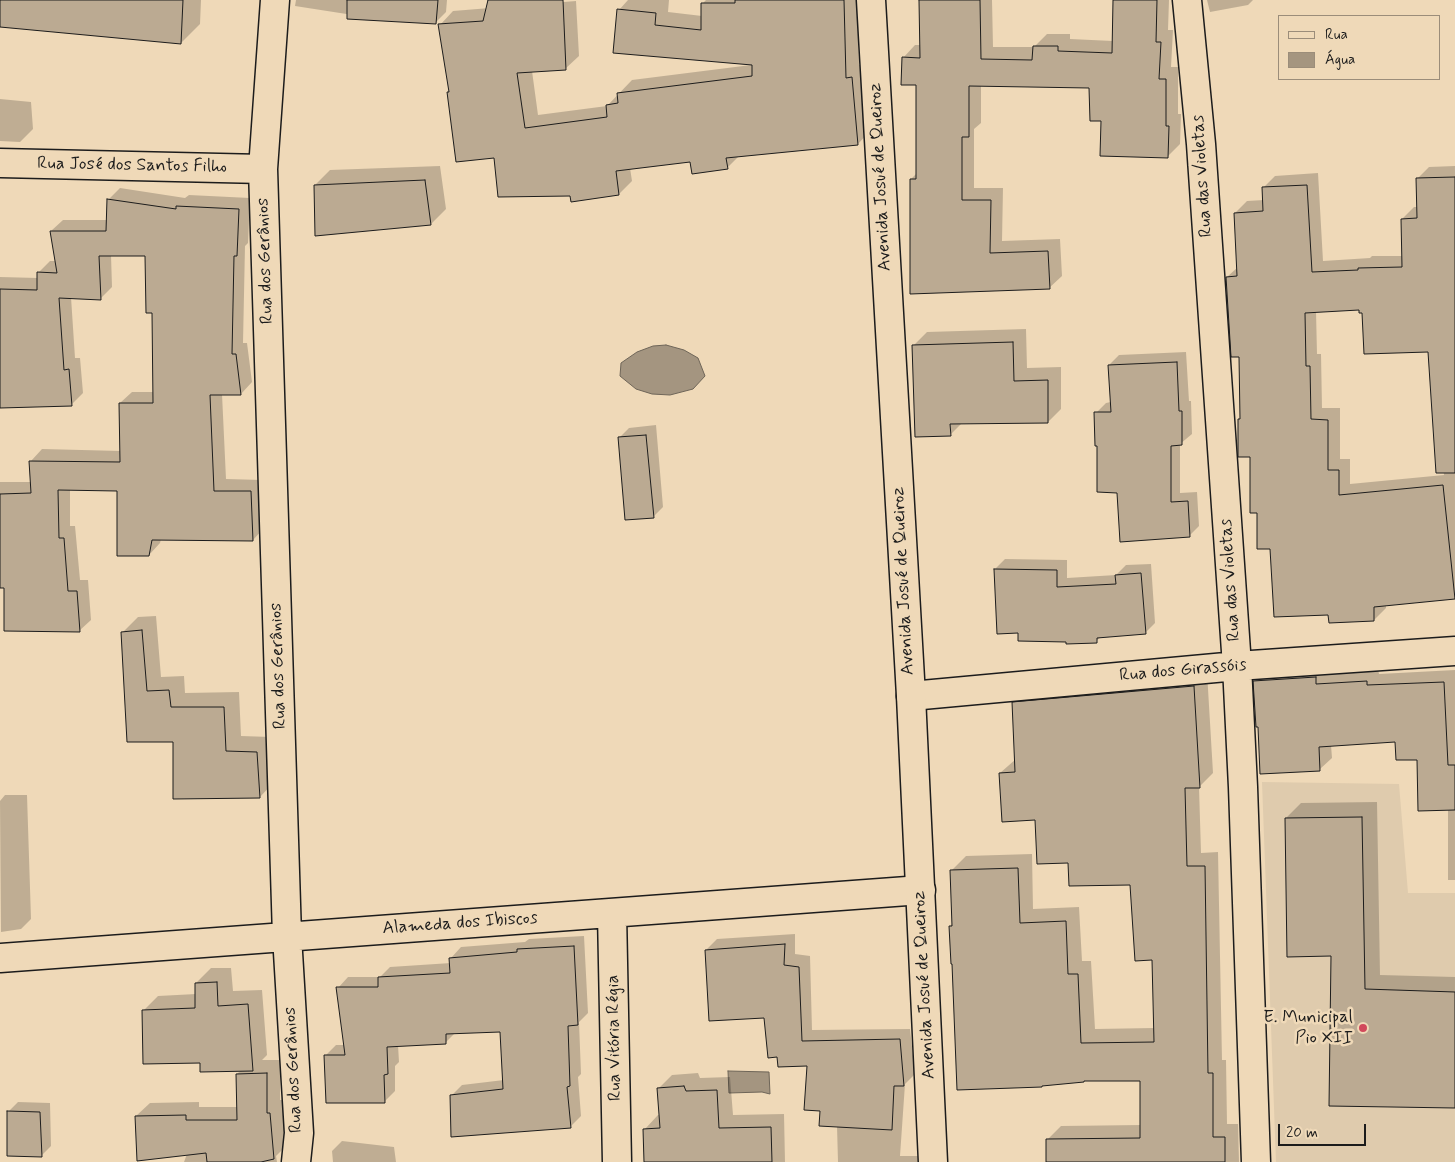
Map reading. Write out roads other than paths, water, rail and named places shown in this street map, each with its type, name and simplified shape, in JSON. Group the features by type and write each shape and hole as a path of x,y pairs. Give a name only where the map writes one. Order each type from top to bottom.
{"street":[{"name":"Rua dos Gerânios","path":"274,0 263,169 287,936 299,1133 296,1162"},
{"name":"Avenida Josué de Queiroz","path":"871,0 911,696 933,1162"},
{"name":"Rua das Violetas","path":"1187,0 1201,144 1237,666 1244,797 1256,1162"},
{"name":"Rua José dos Santos Filho","path":"0,163 263,169"},
{"name":"Rua dos Girassóis","path":"911,696 1237,666 1455,650"},
{"name":"Alameda dos Ibiscos","path":"0,958 921,890"},
{"name":"Rua Vitória Régia","path":"612,913 617,1162"}],"water":[{"path":"666,345 684,350 698,358 705,376 693,389 670,395 652,394 636,389 620,376 621,363 637,352 653,346"},
{"path":"728,1071 769,1072 770,1094 762,1092 729,1093"}],"place":[{"name":"E. Municipal Pio XII","path":"1363,1028"}]}
